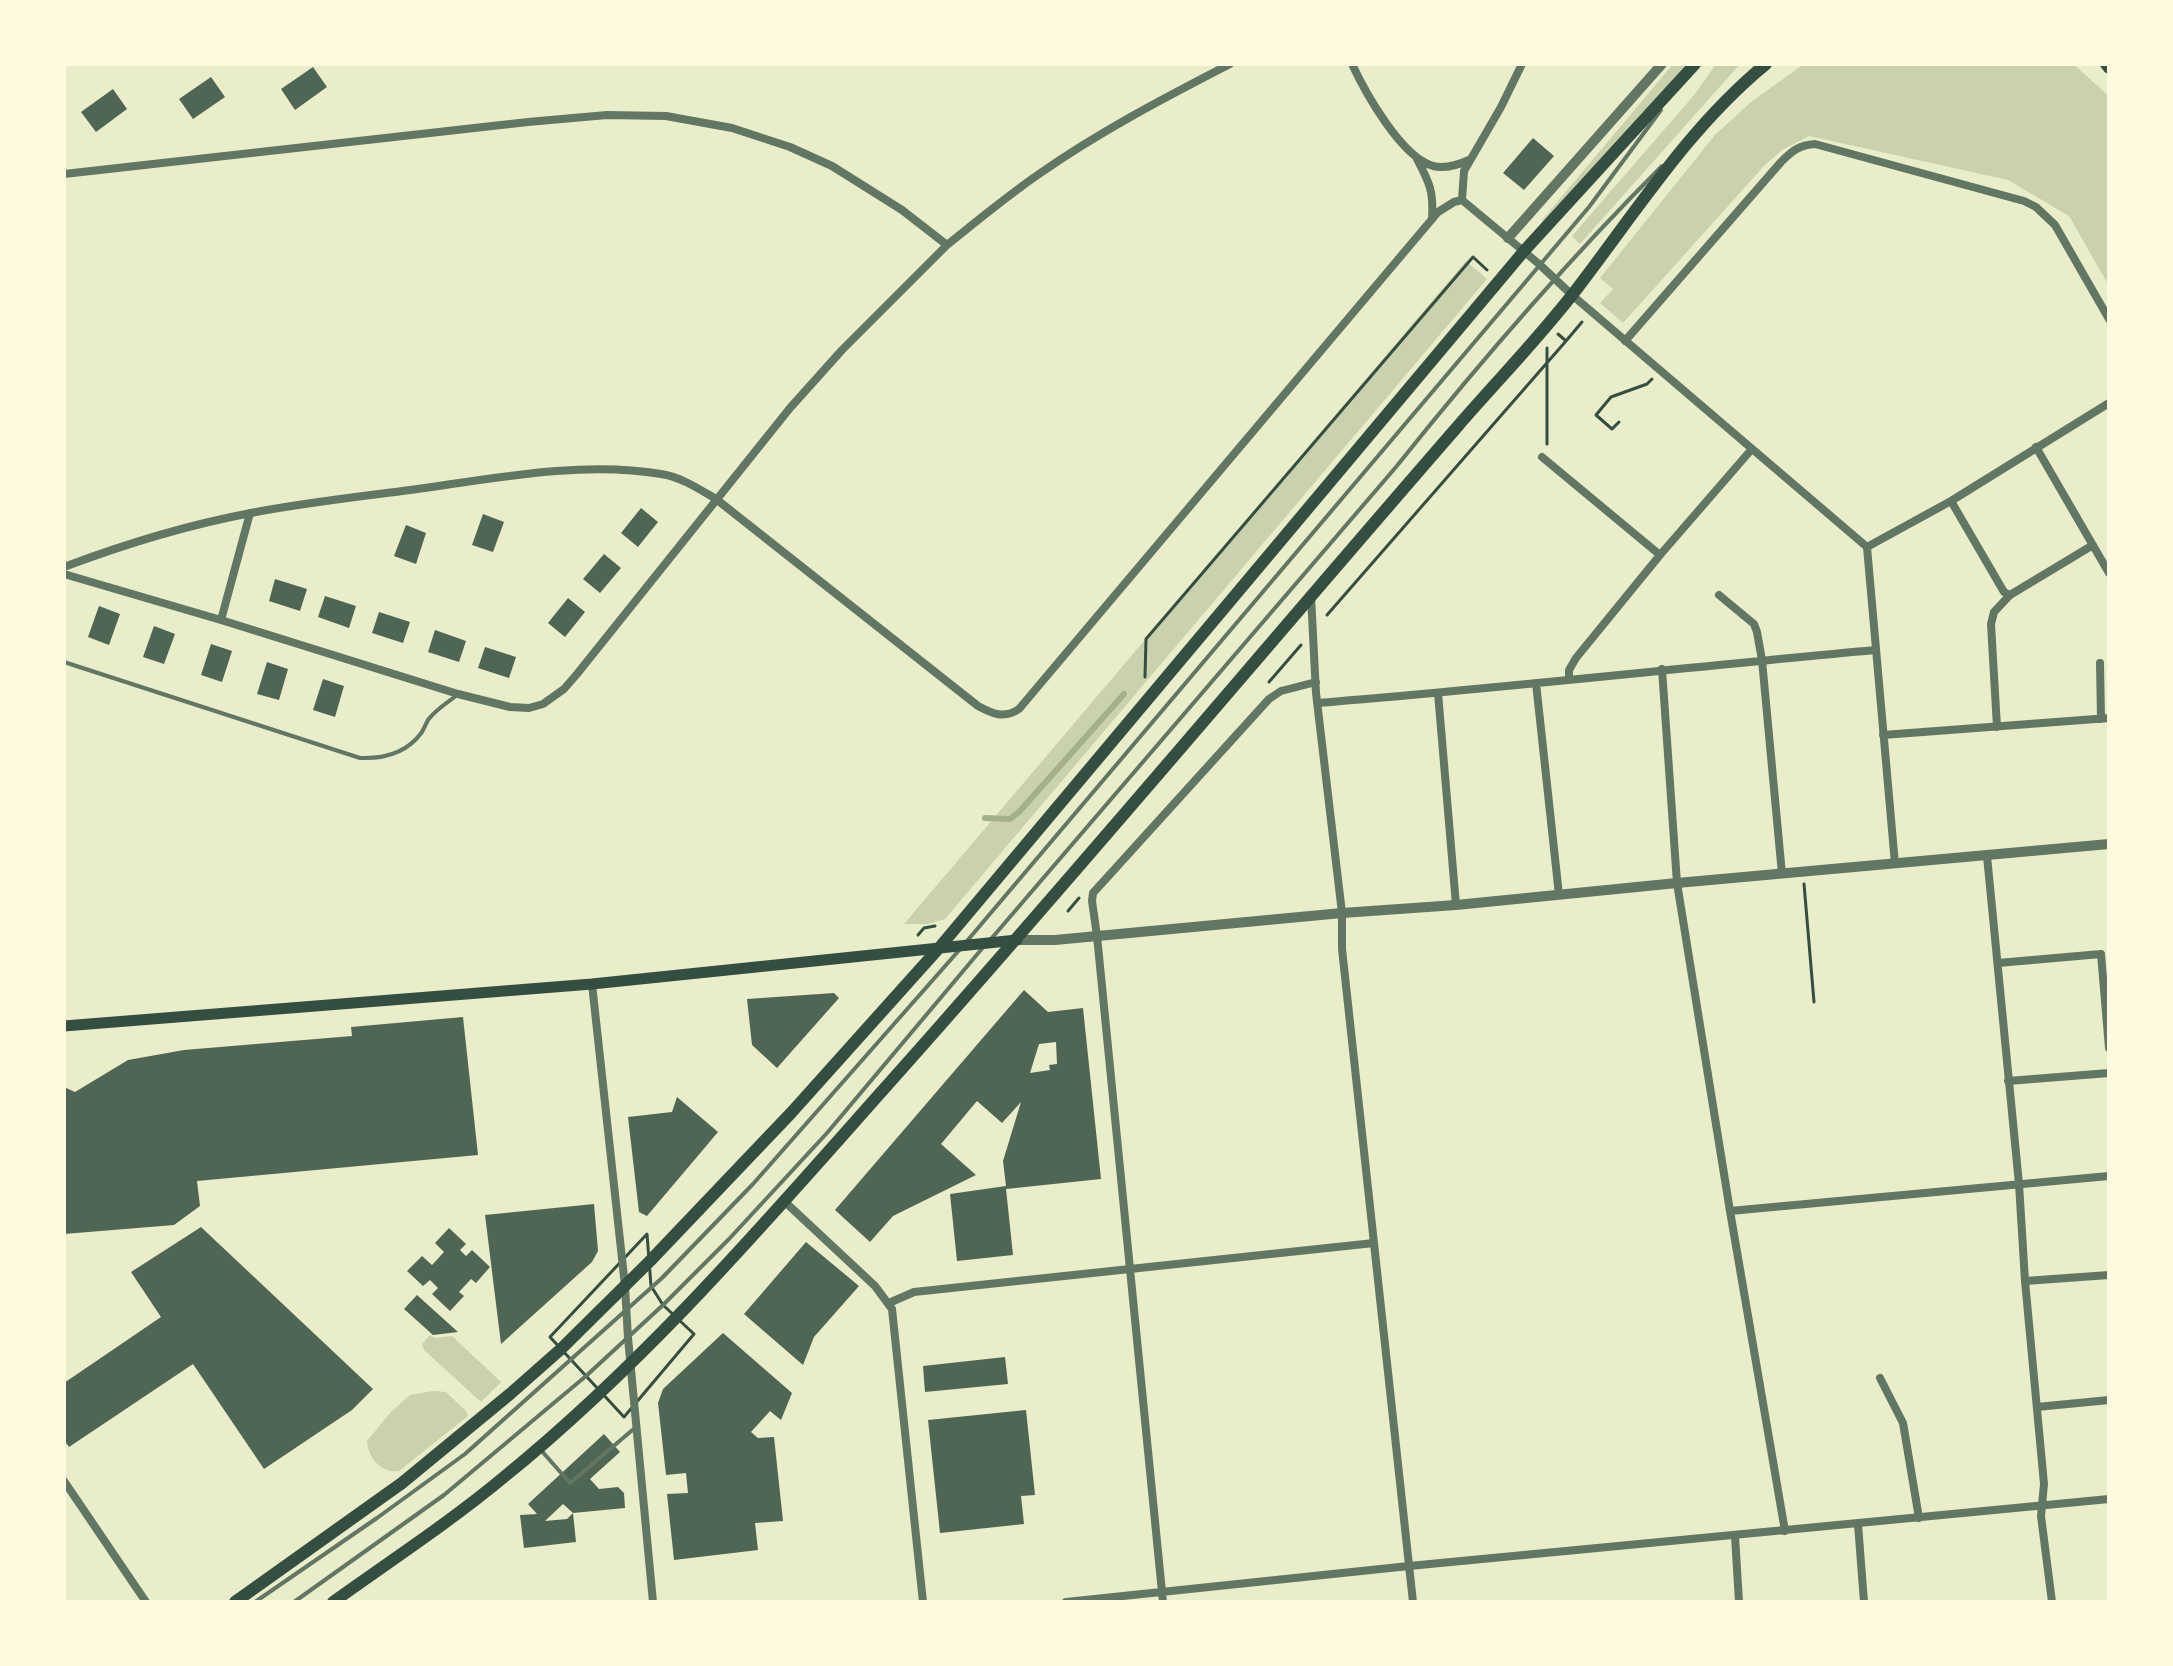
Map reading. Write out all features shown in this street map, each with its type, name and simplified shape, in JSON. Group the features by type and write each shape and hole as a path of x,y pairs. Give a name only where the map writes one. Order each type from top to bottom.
{"main road":[{"path":"333,1602 504,1478 539,1447 631,1364 784,1201 1017,940 1310,595 1572,295 1693,134 1766,64"},
{"path":"235,1602 402,1483 561,1349 791,1113 939,948 1524,251 1692,68"},
{"path":"64,1026 592,984 1017,940"}],"street":[{"path":"64,574 458,694 510,707 529,708 543,704 554,698 577,674 790,408 842,350 947,245 1037,175 1096,137 1230,64"},
{"path":"1352,64 1389,128 1416,156 1431,166 1443,167 1469,160"},
{"path":"1462,200 1464,171 1522,64"},
{"path":"1508,238 1662,64"},
{"path":"64,174 528,122 607,115 666,116 732,128 790,147 832,166 902,210 947,245"},
{"path":"1625,341 1781,162 1792,150 1804,144 1815,144 2024,201 2036,207 2055,225 2109,319"},
{"path":"1416,156 1430,185 1432,220"},
{"path":"1462,200 1867,547 1895,864"},
{"path":"64,567 156,535 250,513 452,484 574,471 664,474 716,499 978,706 994,715 1012,713 1019,709 1432,220 1446,206 1462,200"},
{"path":"1867,547 1951,501 2109,403"},
{"path":"2036,447 2109,573"},
{"path":"1569,679 1569,670 1576,658 1751,450"},
{"path":"1545,459 1660,555"},
{"path":"1951,501 2004,592 2010,595"},
{"path":"221,620 250,513"},
{"path":"1997,727 1991,624 1994,612 2010,595 2093,545"},
{"path":"1310,595 1317,703 1342,913 1342,949 1413,1602"},
{"path":"1719,595 1754,624 1757,632 1782,874"},
{"path":"1317,703 1875,650"},
{"path":"1883,735 2105,719 2100,663"},
{"path":"1662,669 1677,883 1785,1531"},
{"path":"1163,1602 1093,893 1269,699 1281,691 1316,682"},
{"path":"1536,683 1559,895"},
{"path":"1438,693 1456,905"},
{"path":"1017,940 1055,940 1456,905 2109,844"},
{"path":"1987,856 2044,1484 2041,1516 2052,1602"},
{"path":"1998,963 2101,954 2109,1048"},
{"path":"592,984 625,1286 653,1602"},
{"path":"2008,1081 2109,1073"},
{"path":"1730,1211 2109,1176"},
{"path":"784,1201 875,1286 889,1303 893,1315 923,1602"},
{"path":"889,1303 914,1292 1374,1243"},
{"path":"2025,1281 2109,1275"},
{"path":"1880,1378 1903,1423 1919,1518"},
{"path":"2037,1407 2109,1400"},
{"path":"64,1481 146,1602"},
{"path":"1066,1602 2109,1499"},
{"path":"1858,1524 1864,1602"},
{"path":"1735,1536 1739,1602"}],"lane":[{"path":"255,1602 465,1454 662,1278 753,1184 964,945 1589,207 1692,68"},
{"path":"294,1602 444,1495 586,1376 729,1239 807,1155 1447,403 1614,214 1693,134"},
{"path":"64,662 360,758 381,759 402,750 421,734 438,709 458,694"},
{"path":"539,1447 570,1483 637,1426"}],"path":[{"path":"1545,459 1547,324"},
{"path":"1619,422 1612,429 1596,415 1611,397 1647,384 1660,372"},
{"path":"1803,872 1814,1002"}],"green space":[{"path":"1673,64 1686,64 1541,224 1542,220"},
{"path":"1716,64 1740,64 1580,244 1572,236 1695,94"},
{"path":"1804,64 2073,64 2109,96 2109,286 2069,216 2008,180 1809,136 1782,150 1764,166 1623,323 1600,303 1613,289 1600,278 1715,135 1751,102"},
{"path":"1466,261 1487,279 945,919 928,924 904,924"},
{"path":"430,1335 435,1338 452,1336 501,1382 481,1402 424,1350 422,1344"},
{"path":"446,1392 468,1416 399,1471 382,1467 373,1459 367,1441 410,1395"}],"building":[{"path":"313,67 327,87 295,110 281,89"},
{"path":"211,77 225,97 193,119 179,99"},
{"path":"113,89 127,109 96,132 81,112"},
{"path":"1533,138 1554,156 1524,190 1503,173"},
{"path":"641,508 658,522 638,547 621,533"},
{"path":"483,514 504,522 493,552 472,545"},
{"path":"406,525 426,533 416,564 394,556"},
{"path":"604,554 621,568 600,593 583,579"},
{"path":"275,579 307,589 300,611 269,601"},
{"path":"325,596 356,606 349,628 318,617"},
{"path":"568,598 585,612 565,637 548,623"},
{"path":"99,606 120,614 109,645 88,637"},
{"path":"379,612 410,622 403,643 372,633"},
{"path":"154,626 175,634 164,664 143,657"},
{"path":"435,630 466,641 459,662 428,652"},
{"path":"211,644 232,651 222,682 201,675"},
{"path":"485,647 516,657 509,678 478,668"},
{"path":"267,662 288,669 279,700 257,694"},
{"path":"323,679 344,686 335,717 313,710"},
{"path":"1024,990 1048,1012 1083,1008 1101,1179 1006,1189 1013,1255 957,1261 950,1194 1006,1186 1003,1161 1021,1102 1002,1123 977,1101 941,1144 976,1175 893,1216 870,1242 835,1210","holes":["1056,1042 1057,1064 1049,1065 1050,1070 1030,1073 1039,1044"]},
{"path":"834,993 839,998 777,1068 752,1045 747,999"},
{"path":"463,1017 478,1155 197,1181 200,1206 174,1225 64,1234 64,1087 75,1092 128,1060 184,1050 352,1036 351,1027"},
{"path":"677,1097 718,1132 647,1216 639,1212 628,1117 672,1112"},
{"path":"594,1204 598,1251 592,1262 501,1344 485,1215"},
{"path":"201,1227 373,1389 352,1410 264,1469 193,1364 69,1447 64,1440 64,1383 161,1317 131,1272"},
{"path":"449,1228 466,1244 460,1250 466,1256 472,1250 490,1267 476,1283 471,1279 459,1292 464,1296 450,1311 432,1294 438,1288 430,1280 423,1286 407,1271 422,1256 432,1265 444,1252 435,1243"},
{"path":"806,1242 859,1286 814,1337 803,1365 744,1314"},
{"path":"417,1295 458,1332 433,1335 404,1309"},
{"path":"723,1333 792,1393 781,1420 770,1411 751,1432 758,1438 774,1437 783,1521 755,1523 758,1550 674,1560 667,1494 688,1493 686,1473 666,1475 658,1403 663,1389"},
{"path":"1005,1357 1008,1384 925,1392 923,1366"},
{"path":"1026,1410 1035,1495 1021,1496 1024,1524 940,1533 928,1420"},
{"path":"604,1434 620,1452 590,1479 599,1489 618,1487 624,1493 625,1508 573,1513 576,1542 524,1548 520,1515 537,1514 528,1504","holes":["563,1504 573,1513 567,1519 545,1521"]}],"waterway":[{"path":"985,818 1010,819 1019,812 1124,694"}]}
